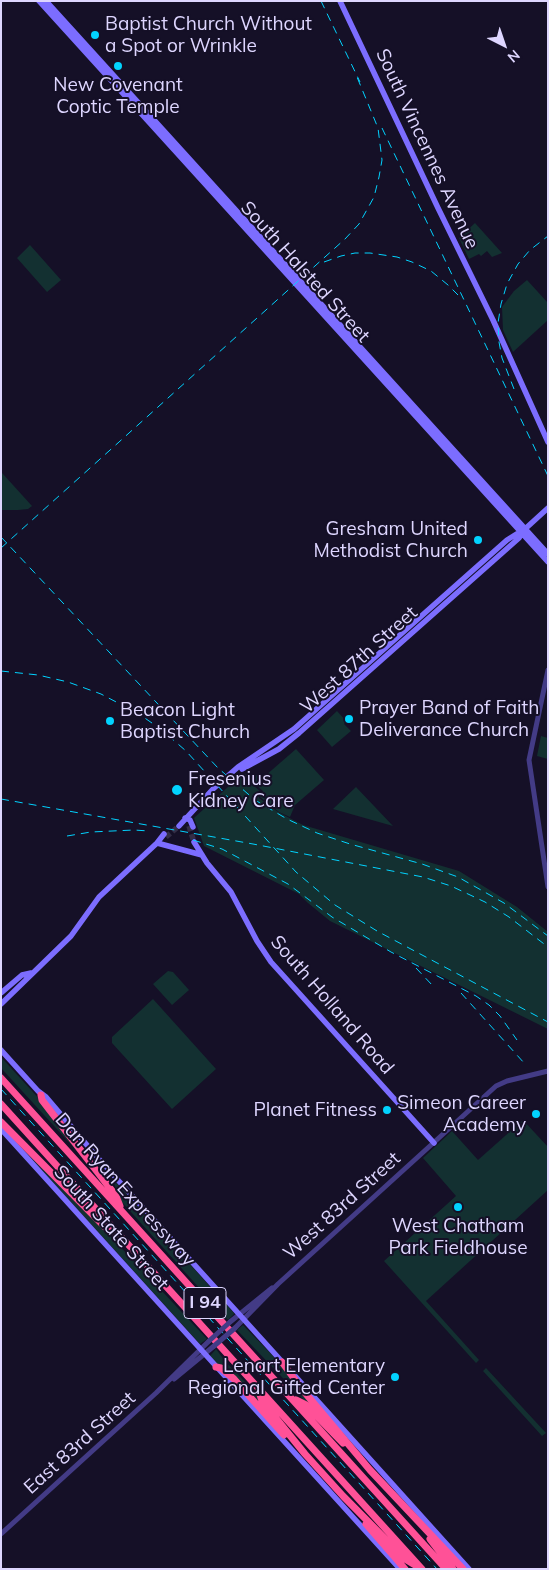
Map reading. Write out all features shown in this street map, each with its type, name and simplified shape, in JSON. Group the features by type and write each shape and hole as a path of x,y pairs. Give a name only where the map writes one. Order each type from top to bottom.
{"highway":[{"name":"Dan Ryan Expressway","path":"1,1078 446,1569"},
{"path":"41,1095 42,1100 116,1196 122,1211"},
{"name":"Dan Ryan Expressway","path":"1,1104 422,1569"},
{"path":"1,1122 105,1227 122,1237"},
{"path":"282,1362 301,1388 370,1470 463,1569"},
{"path":"216,1366 222,1368 234,1379 279,1429 405,1558 422,1569"},
{"path":"256,1386 262,1402 305,1454"},
{"path":"289,1395 306,1406 370,1470"},
{"path":"344,1496 347,1502 405,1569"},
{"path":"406,1510 453,1569"}],"main road":[{"name":"South Halsted Street","path":"39,1 522,531 548,554"},
{"name":"South Halsted Street","path":"46,1 548,562"},
{"name":"South Vincennes Avenue","path":"340,1 548,442"},
{"name":"West 87th Street","path":"178,824 247,765 288,743 519,538 522,531 547,509"},
{"path":"185,818 191,827"},
{"path":"1,1004 70,936 99,897 165,836"},
{"name":"South Holland Road","path":"196,842 202,855 231,892 257,941 271,962 434,1142"},
{"path":"157,843 202,855"},
{"path":"1,993 22,975 31,973"},
{"path":"1,1050 469,1569"},
{"name":"South State Street","path":"1,1129 400,1569"}],"street":[{"path":"548,670 529,760 548,887"},
{"name":"West 83rd Street","path":"206,1354 235,1328 278,1284 496,1086 508,1080 548,1071"},
{"name":"West 83rd Street","path":"201,1349 239,1314 278,1284"},
{"name":"East 83rd Street","path":"1,1534 156,1393 201,1349"},
{"name":"East 83rd Street","path":"156,1393 206,1354"}],"green space":[{"path":"475,223 502,253 492,257 487,251 481,256 479,254 469,259 459,238"},
{"path":"30,245 61,280 47,292 17,258"},
{"path":"527,280 548,303 548,320 513,352 503,330 502,307 514,291"},
{"path":"1,472 32,506 28,509 1,510"},
{"path":"337,711 346,721 344,724 351,731 332,747 317,730"},
{"path":"541,736 548,738 548,759 537,756"},
{"path":"296,749 324,780 295,805 290,817 279,812 260,797 263,791 243,774 265,776"},
{"path":"241,775 261,792 259,798 278,812 303,825 459,871 517,907 548,932 548,1029 330,921 299,894 204,846 194,818"},
{"path":"356,787 393,826 333,809"},
{"path":"168,971 173,972 189,990 172,1005 153,984"},
{"path":"153,999 216,1069 172,1109 112,1043 112,1037"},
{"path":"1,1057 43,1103 87,1162 1,1068"},
{"path":"523,1120 548,1147 548,1190 426,1301 479,1360 476,1363 384,1261 456,1196 423,1158 452,1131 478,1160"},
{"path":"1,1125 49,1171 207,1339 200,1344"},
{"path":"111,1177 233,1312 234,1314 228,1320 122,1202"},
{"path":"243,1325 272,1355 343,1441 237,1330"},
{"path":"216,1349 245,1382 283,1430 210,1356"},
{"path":"486,1368 546,1433 542,1436 483,1371"}],"tunnel":[{"path":"166,837 179,826"},
{"path":"189,826 194,842"}],"railway":[{"path":"321,1 360,82"},
{"path":"1,548 345,239 359,224 374,197 382,160 378,128 357,77"},
{"path":"382,128 548,476"},
{"path":"514,389 502,358 499,342 498,323 501,304 507,284 518,264 530,250 548,236"},
{"path":"324,262 355,253 397,257 431,271 458,295"},
{"path":"1,537 218,768 255,800 287,819 317,833 422,864 458,877 504,903 548,936"},
{"path":"1,671 38,675 68,682 101,694 139,714 162,730 186,751 296,872 335,905 377,931 548,1022"},
{"path":"1,799 253,844 423,877 451,886 485,902 509,917 548,947"},
{"path":"67,836 91,832 149,831"},
{"path":"193,840 222,849 288,884 332,917 391,952 476,996 500,1016 517,1040"},
{"path":"416,968 433,986"},
{"path":"461,993 525,1064"},
{"path":"1,1089 437,1569"}],"place":[{"name":"Baptist Church Without a Spot or Wrinkle","path":"95,35"},
{"name":"New Covenant Coptic Temple","path":"118,66"},
{"name":"Gresham United Methodist Church","path":"478,540"},
{"name":"Prayer Band of Faith Deliverance Church","path":"349,719"},
{"name":"Beacon Light Baptist Church","path":"110,721"},
{"name":"Fresenius Kidney Care","path":"177,790"},
{"name":"Planet Fitness","path":"387,1110"},
{"name":"Simeon Career Academy","path":"536,1114"},
{"name":"West Chatham Park Fieldhouse","path":"458,1207"},
{"name":"Lenart Elementary Regional Gifted Center","path":"395,1377"}]}
